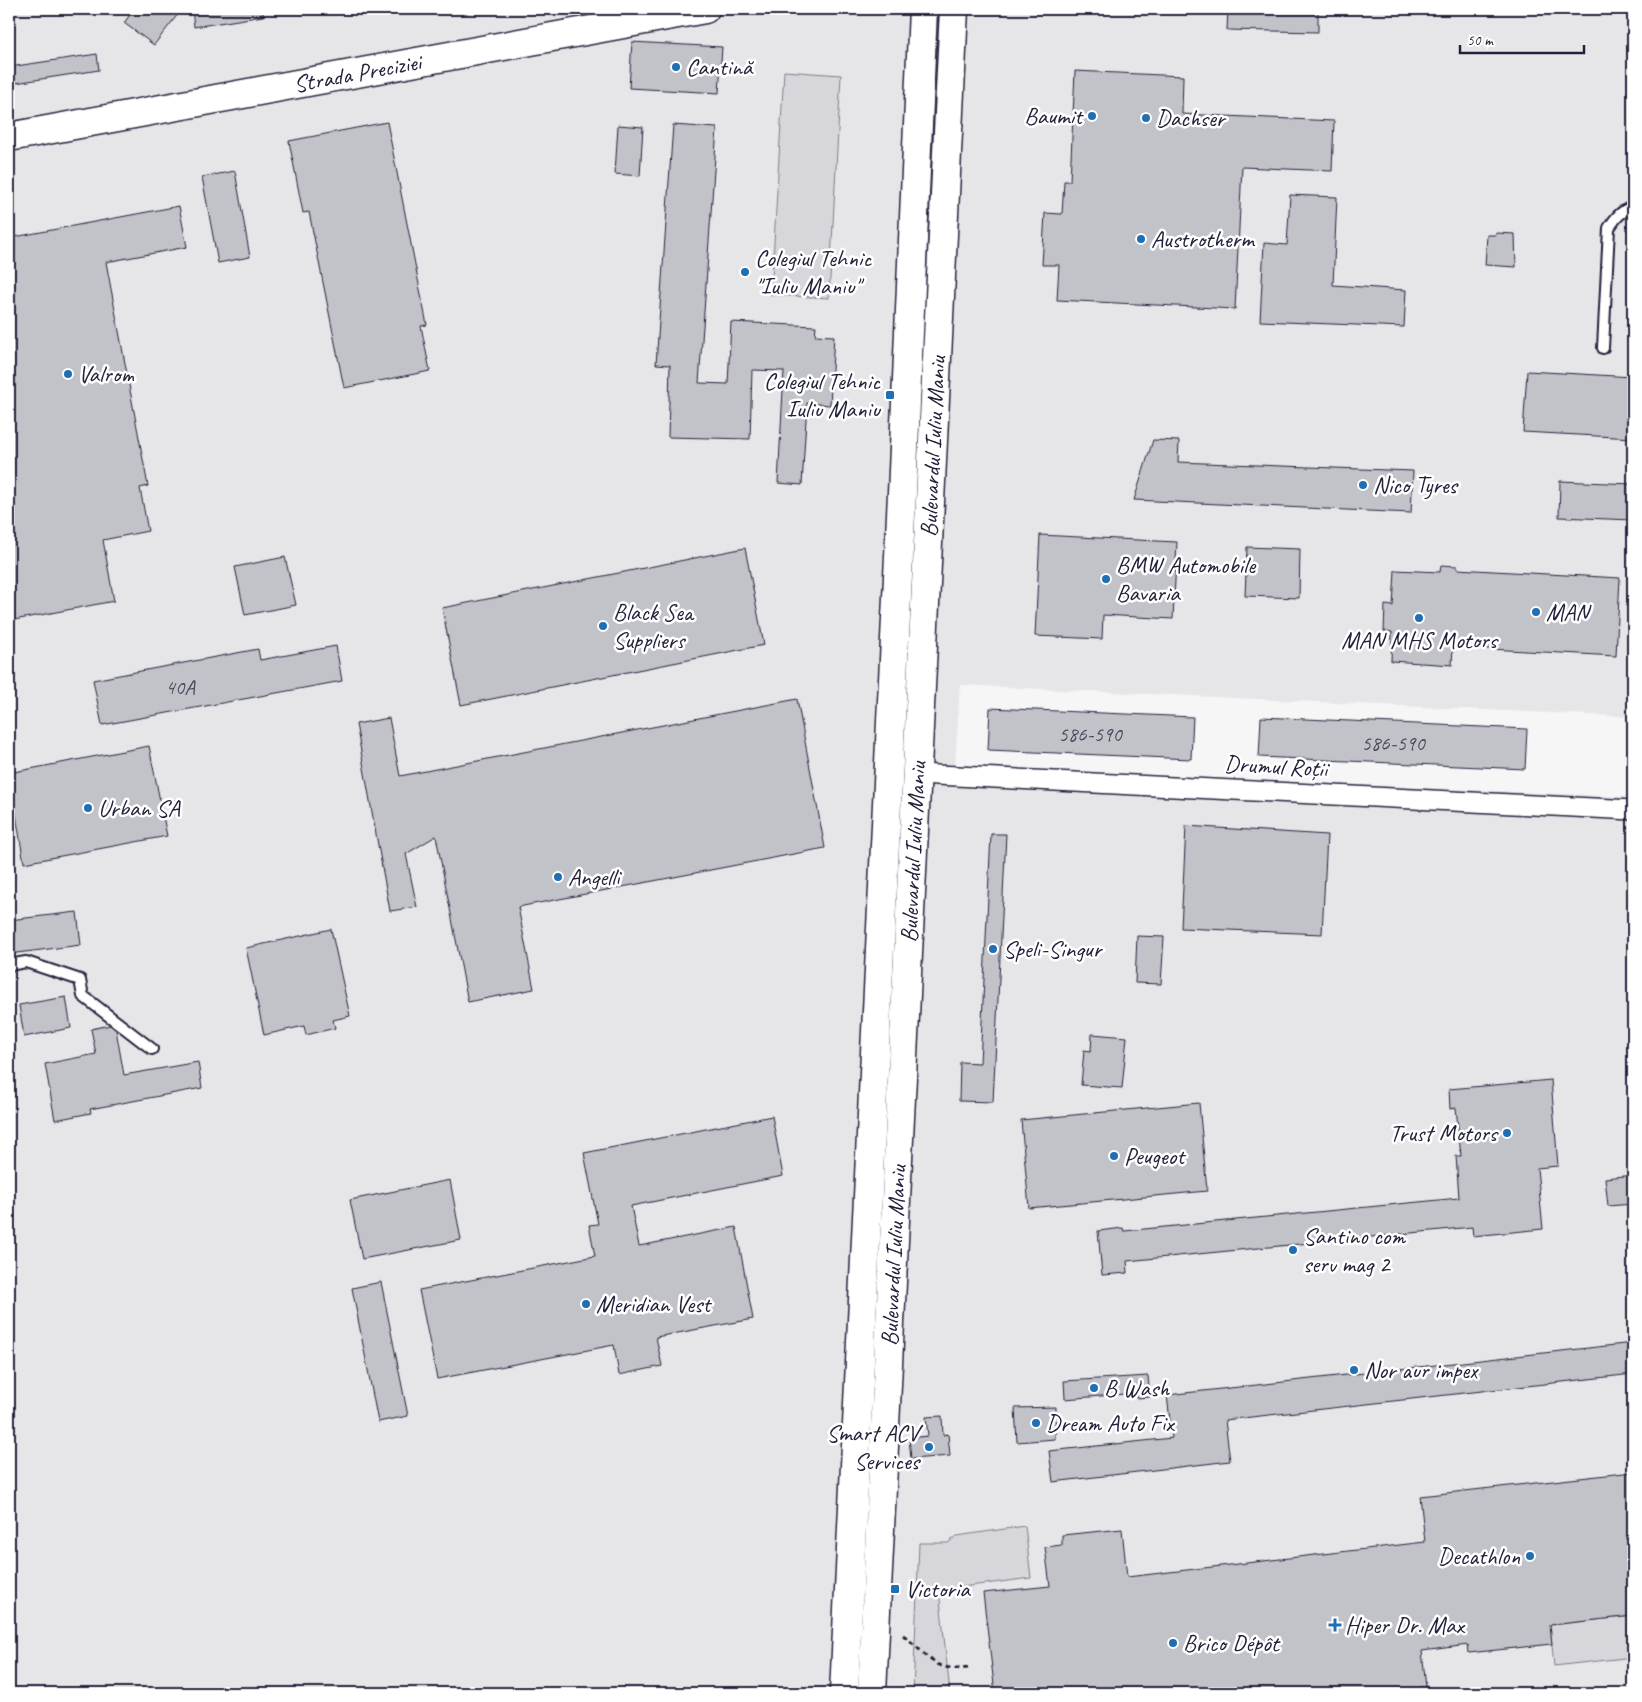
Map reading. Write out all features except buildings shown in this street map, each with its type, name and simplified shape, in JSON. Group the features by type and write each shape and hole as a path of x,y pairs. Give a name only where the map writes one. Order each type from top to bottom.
{"main road":[{"name":"Strada Preciziei","path":"9,137 705,9"},
{"name":"Bulevardul Iuliu Maniu","path":"844,1693 923,9"},
{"name":"Bulevardul Iuliu Maniu","path":"872,1693 954,9"},
{"path":"915,188 925,189 930,194 933,213 932,280 939,312"},
{"path":"862,1322 873,1354 887,1372"}],"street":[{"name":"Drumul Roții","path":"917,774 1633,810"}],"lane":[{"path":"1603,348 1609,228 1615,217 1624,210 1633,207"},
{"path":"9,965 26,962 80,980 83,996 152,1049"}],"path":[{"path":"903,1635 936,1665 945,1669 968,1668"}],"shaded area":[{"path":"9,9 1633,9 1633,717 960,685 955,767 1633,797 1633,1693 9,1693"},
{"path":"784,71 841,75 829,298 771,295"},
{"path":"1025,1526 1031,1578 939,1590 950,1693 913,1693 919,1543 948,1543 957,1536"},
{"path":"1633,1616 1633,1657 1554,1666 1550,1625"}],"place":[{"name":"Cantină","path":"676,67"},
{"name":"Baumit","path":"1092,116"},
{"name":"Dachser","path":"1146,118"},
{"name":"Austrotherm","path":"1141,239"},
{"name":"Colegiul Tehnic \"Iuliu Maniu\"","path":"745,272"},
{"name":"Valrom","path":"68,374"},
{"name":"Colegiul Tehnic Iuliu Maniu","path":"890,395"},
{"name":"Nico Tyres","path":"1363,485"},
{"name":"BMW Automobile Bavaria","path":"1106,579"},
{"name":"MAN","path":"1536,612"},
{"name":"MAN MHS Motors","path":"1419,618"},
{"name":"Black Sea Suppliers","path":"603,626"},
{"name":"Urban SA","path":"88,808"},
{"name":"Angelli","path":"558,877"},
{"name":"Speli-Singur","path":"993,949"},
{"name":"Trust Motors","path":"1507,1133"},
{"name":"Peugeot","path":"1114,1156"},
{"name":"Santino com serv mag 2","path":"1293,1250"},
{"name":"Meridian Vest","path":"586,1304"},
{"name":"Nor aur impex","path":"1354,1370"},
{"name":"B Wash","path":"1094,1388"},
{"name":"Dream Auto Fix","path":"1036,1423"},
{"name":"Smart ACV Services","path":"929,1447"},
{"name":"Decathlon","path":"1530,1556"},
{"name":"Victoria","path":"895,1589"},
{"name":"Hiper Dr. Max","path":"1335,1625"},
{"name":"Brico Dépôt","path":"1173,1643"}]}
